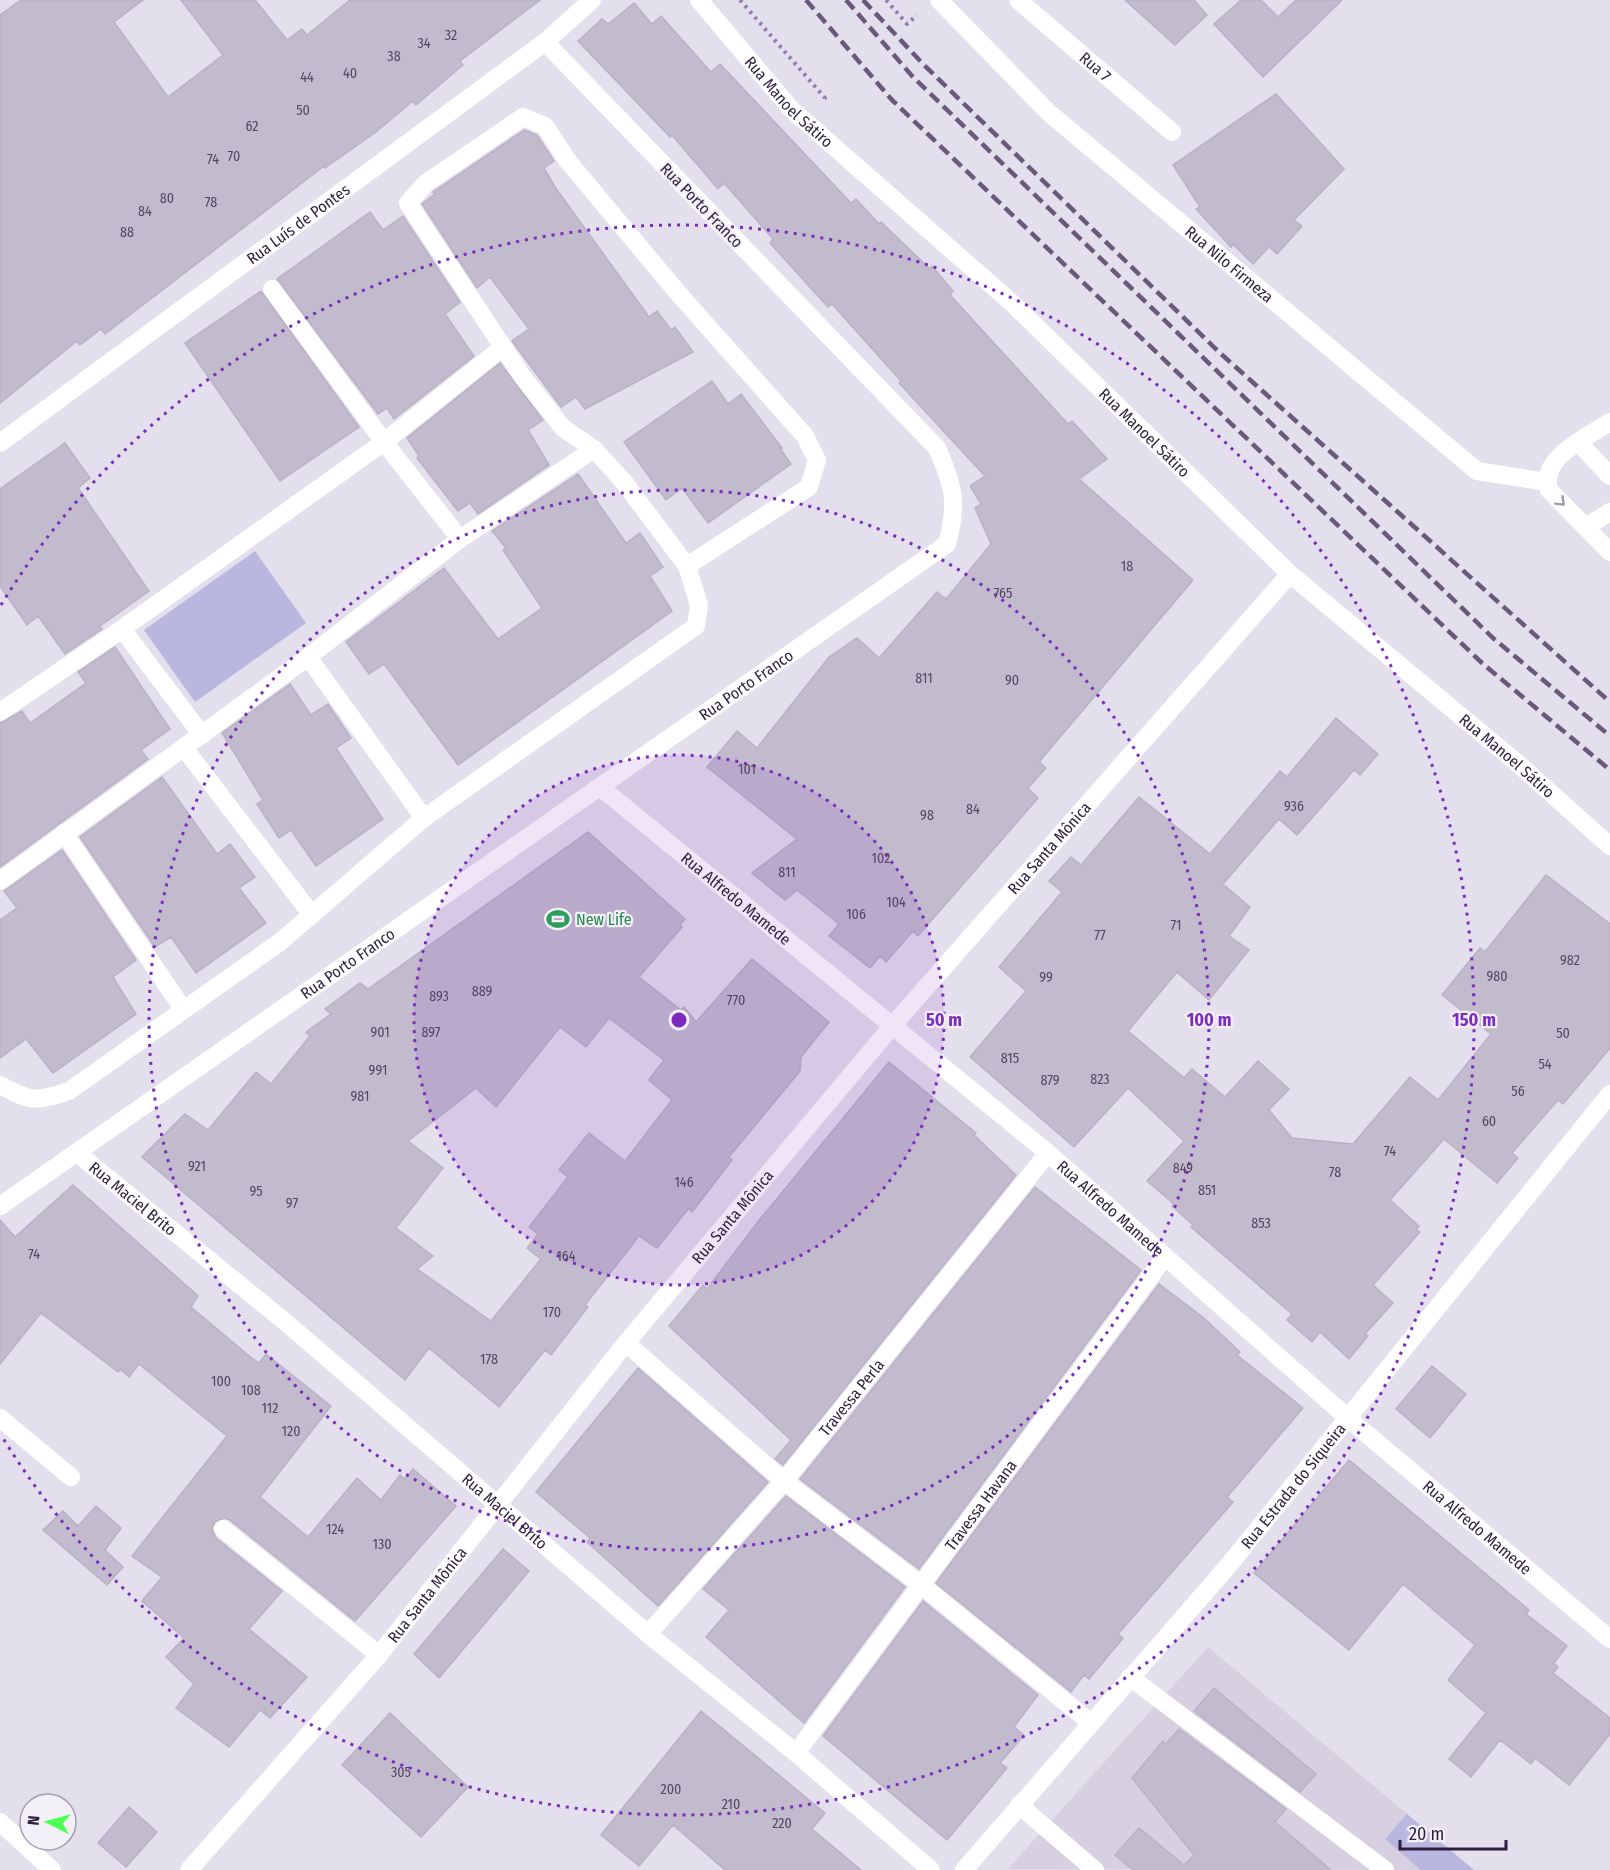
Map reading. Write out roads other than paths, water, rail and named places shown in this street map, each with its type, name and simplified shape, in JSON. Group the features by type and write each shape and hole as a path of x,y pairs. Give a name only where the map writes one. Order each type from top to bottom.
{"street":[{"name":"Rua Luís de Pontes","path":"0,443 545,42 592,0"},
{"name":"Rua Manoel Sátiro","path":"699,0 791,109 1012,303 1290,574 1516,762 1610,846"},
{"name":"Rua Nilo Firmeza","path":"939,0 1048,112 1477,471 1547,478"},
{"name":"Rua 7","path":"1018,0 1172,132"},
{"name":"Rua Porto Franco","path":"0,1206 947,544 955,515 952,481 937,448 545,42"},
{"path":"0,1085 20,1096 40,1101 69,1091 280,942 424,818 696,626 699,605 687,566 623,481 594,448 563,428 535,394 408,203 426,183 523,117 545,126 567,160 648,257 805,436 817,460 809,487 687,566"},
{"path":"272,288 384,442 460,539"},
{"path":"0,712 122,629 384,442 503,347"},
{"path":"1610,422 1559,456 1547,478 1549,490 1610,552"},
{"path":"1579,443 1610,476"},
{"path":"0,881 308,657 460,539 594,448"},
{"path":"1586,527 1610,512"},
{"name":"Rua Santa Mônica","path":"189,1870 379,1655 626,1343 892,1025 1290,574"},
{"path":"122,629 202,735"},
{"path":"308,657 424,818"},
{"path":"184,748 312,915"},
{"name":"Rua Alfredo Mamede","path":"600,787 1048,1153 1164,1258 1349,1419 1610,1639"},
{"path":"64,833 183,1009"},
{"name":"Rua Estrada do Siqueira","path":"969,1864 1090,1722 1228,1566 1610,1094"},
{"name":"Rua Maciel Brito","path":"77,1153 283,1320 499,1503 648,1634 796,1753 931,1870"},
{"name":"Travessa Perla","path":"648,1634 784,1481 1048,1153"},
{"name":"Travessa Havana","path":"796,1753 1164,1258"},
{"path":"626,1343 784,1481 920,1584 1090,1722"},
{"path":"0,1418 71,1477"},
{"path":"223,1530 379,1655"},
{"path":"1130,1677 1385,1870"},
{"path":"1019,1805 1095,1870"},
{"path":"0,1822 52,1870"},
{"path":"969,1864 988,1870"}],"railway":[{"path":"806,0 892,100 1482,663 1610,770"},
{"path":"846,0 913,77 1493,638 1610,736"},
{"path":"863,0 923,64 1220,353 1610,702"}],"place":[{"name":"New Life","path":"558,919"}]}
